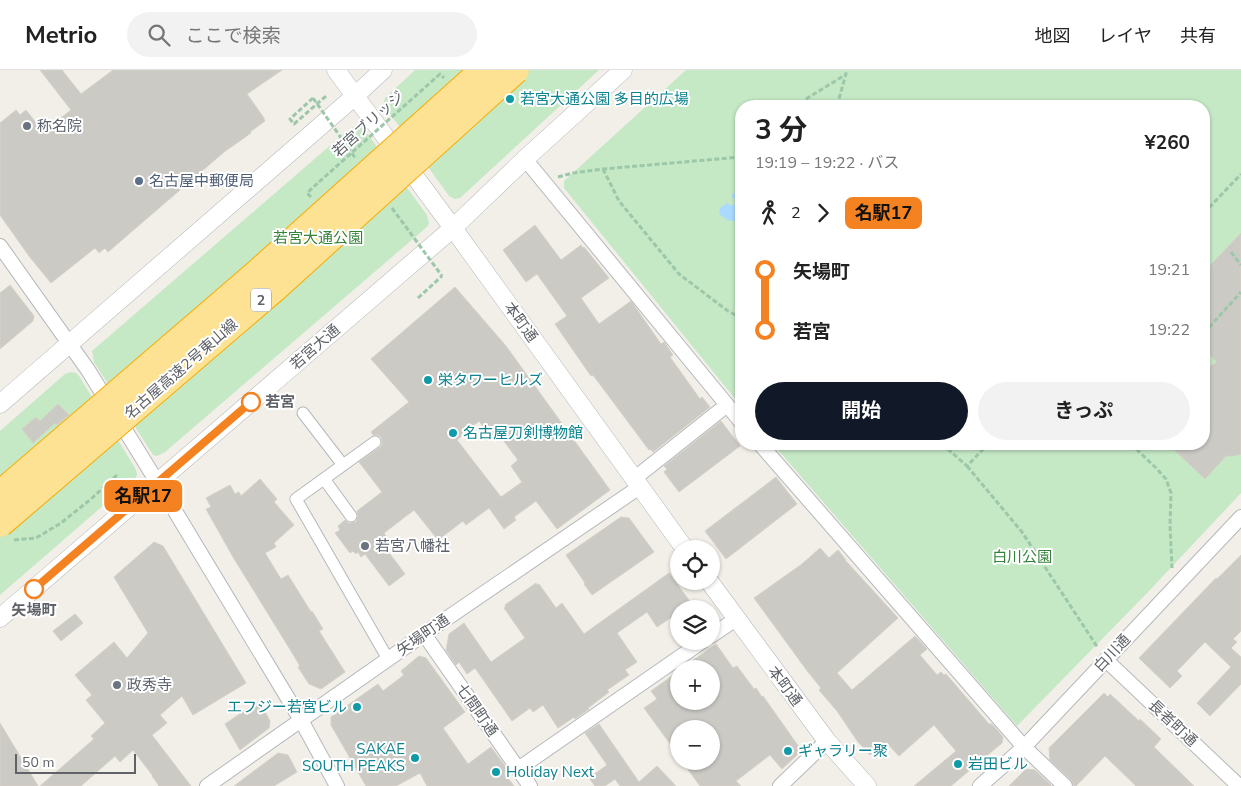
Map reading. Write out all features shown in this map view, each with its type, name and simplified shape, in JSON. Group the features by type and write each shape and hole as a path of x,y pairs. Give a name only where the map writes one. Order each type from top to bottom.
{"highway":[{"name":"名古屋高速2号東山線","path":"0,494 258,272 483,70"},
{"name":"名古屋高速2号東山線","path":"3,533 516,70"}],"street":[{"name":"本町通","path":"336,70 680,540"},
{"path":"0,404 383,70"},
{"name":"若宮大通","path":"0,618 453,228 525,159 623,70"},
{"path":"525,159 735,415"},
{"path":"0,246 88,370 301,720 337,786"},
{"name":"矢場町通","path":"207,786 638,482 727,405"},
{"path":"303,413 343,465"},
{"path":"375,442 296,499 388,659"},
{"path":"765,450 1024,747 1065,786"},
{"path":"324,479 351,516"},
{"name":"白川通","path":"980,786 1024,747 1102,655 1241,518"},
{"name":"本町通","path":"715,590 827,742 867,786"},
{"path":"720,630 736,619"},
{"name":"七間町通","path":"424,634 530,786"},
{"path":"518,769 690,650"},
{"name":"長者町通","path":"1102,655 1239,786"},
{"path":"780,786 827,742"}],"path":[{"path":"839,100 847,70"},
{"path":"806,99 846,75"},
{"name":"若宮ブリッジ","path":"319,182 431,82"},
{"path":"313,98 290,119 294,124 326,96"},
{"path":"555,178 573,173 603,169 735,158"},
{"path":"603,169 619,201 679,274 735,315"},
{"path":"1210,207 1241,174"},
{"path":"1231,252 1241,265"},
{"path":"418,298 442,276"},
{"path":"1210,326 1241,292"},
{"path":"949,450 967,466 1022,532 1102,655"},
{"path":"967,466 982,450"},
{"path":"1137,450 1166,479 1171,493 1172,569"},
{"path":"3,533 36,538 61,523 118,474"}],"green space":[{"path":"415,70 599,70 460,198 455,199 449,196 386,108 384,102 385,98"},
{"name":"白川公園","path":"686,70 1241,70 1241,493 1149,591 1017,726 778,450 1210,450 1210,100 735,100 735,399 564,188 564,181"},
{"name":"若宮大通公園","path":"357,125 364,129 427,215 428,226 165,452 157,456 153,455 94,362 92,351 347,131"},
{"path":"71,372 79,376 137,474 136,477 0,595 0,431 65,374"}],"water":[{"path":"727,203 732,206 735,204 735,221 727,219 719,213 720,208"}],"building":[{"path":"40,70 62,70 81,94 113,70 282,70 247,94 265,121 224,152 108,252 105,248 99,253 95,248 51,283 0,215 0,123 16,110 20,115 26,110 43,132 71,110"},
{"path":"535,225 561,260 581,245 609,278 581,298 599,324 631,301 661,344 664,342 673,355 670,357 700,399 702,397 710,407 653,452 649,450 593,375 591,376 555,324 567,316 537,274 526,282 503,250"},
{"path":"1241,233 1241,454 1226,456 1205,479 1174,450 1210,450 1210,366 1217,362 1210,356 1210,266"},
{"path":"10,285 34,316 33,321 0,349 0,293"},
{"path":"455,287 506,346 610,490 557,529 536,501 514,517 516,520 504,529 489,508 466,525 463,521 438,540 414,510 384,533 387,538 381,542 405,574 389,586 365,554 361,557 358,552 356,554 353,551 350,553 335,533 340,530 338,526 345,520 348,523 356,522 357,511 382,492 359,462 382,445 381,437 373,435 371,432 409,402 371,359","holes":["479,421 490,437 497,432 518,460 511,466 522,482 501,497 457,440"]},
{"path":"58,404 69,415 57,425 55,423 33,443 22,429 36,417 40,421"},
{"path":"721,421 735,439 735,450 679,492 664,472 667,469 664,466"},
{"path":"776,477 797,504 726,559 720,551 720,540 712,540 705,531"},
{"path":"260,479 277,499 274,502 294,525 274,543 276,547 265,553 281,579 288,575 323,629 319,631 345,672 321,689 309,684 298,667 300,666 206,509 211,507 206,498 230,485 235,494 239,492 241,496"},
{"path":"621,517 629,518 654,552 592,595 566,555"},
{"path":"154,542 163,546 246,683 193,715 182,696 160,715 167,723 152,735 191,786 159,786 133,750 120,762 115,756 81,786 40,786 94,739 91,736 105,723 86,700 92,695 75,675 114,642 127,658 148,633 114,577"},
{"path":"820,548 829,558 838,550 898,618 837,673 852,690 915,636 927,649 920,655 937,675 941,672 944,675 946,674 989,724 992,724 1003,737 1002,743 951,786 914,786 956,751 934,725 899,756 886,742 870,755 819,690 821,688 754,598 802,564"},
{"path":"1241,555 1241,631 1233,639 1237,642 1231,648 1241,657 1241,684 1210,716 1197,703 1231,667 1205,642 1177,671 1182,676 1170,688 1139,658 1216,578"},
{"path":"669,573 670,590 681,590 689,600 670,600 670,618 657,627 647,612 617,633 637,662 625,670 629,675 607,690 609,692 589,709 558,728 543,705 533,712 530,708 512,721 475,668 467,674 459,662 456,665 446,650 449,634 464,623 491,662 525,638 504,608 506,607 505,605 536,583 537,585 539,584 556,608 562,603 584,634"},
{"path":"75,614 83,623 61,641 53,631"},
{"path":"708,650 720,650 733,668 737,666 754,689 756,688 763,696 799,747 797,755 782,769 770,755 736,781 741,786 700,786 688,770 720,770 720,720 670,720 670,744 644,708 657,699 651,691 670,677 670,710 720,710 720,660 694,660"},
{"path":"419,656 426,658 465,712 443,728 468,764 491,747 508,770 504,773 514,786 427,786 420,773 396,786 366,786 331,725 331,717 378,684 383,691 404,675 401,671"},
{"path":"1104,693 1108,697 1110,694 1161,739 1154,747 1194,786 1136,786 1105,756 1074,786 1071,780 1050,760 1049,748"},
{"path":"257,702 260,707 262,706 270,721 269,728 240,750 225,724"},
{"path":"0,723 38,786 0,786"},
{"path":"599,724 639,782 657,766 676,786 620,786 615,779 605,786 595,786 589,778 607,765 585,733"},
{"path":"278,753 288,755 297,772 274,786 234,786"},
{"path":"1026,769 1035,770 1052,786 1009,786"}],"bus line":[{"name":"名駅17","path":"34,589 251,402"}],"place":[{"name":"若宮大通公園 多目的広場","path":"510,99"},
{"name":"称名院","path":"27,126"},
{"name":"名古屋中郵便局","path":"139,181"},
{"name":"栄タワーヒルズ","path":"428,380"},
{"name":"若宮","path":"251,402"},
{"name":"名古屋刀剣博物館","path":"453,433"},
{"name":"若宮八幡社","path":"365,546"},
{"name":"矢場町","path":"34,589"},
{"name":"政秀寺","path":"117,685"},
{"name":"エフジー若宮ビル","path":"357,707"},
{"name":"ギャラリー聚","path":"788,751"},
{"name":"SAKAE SOUTH PEAKS","path":"415,758"},
{"name":"岩田ビル","path":"958,764"},
{"name":"Holiday Next","path":"496,772"}]}
